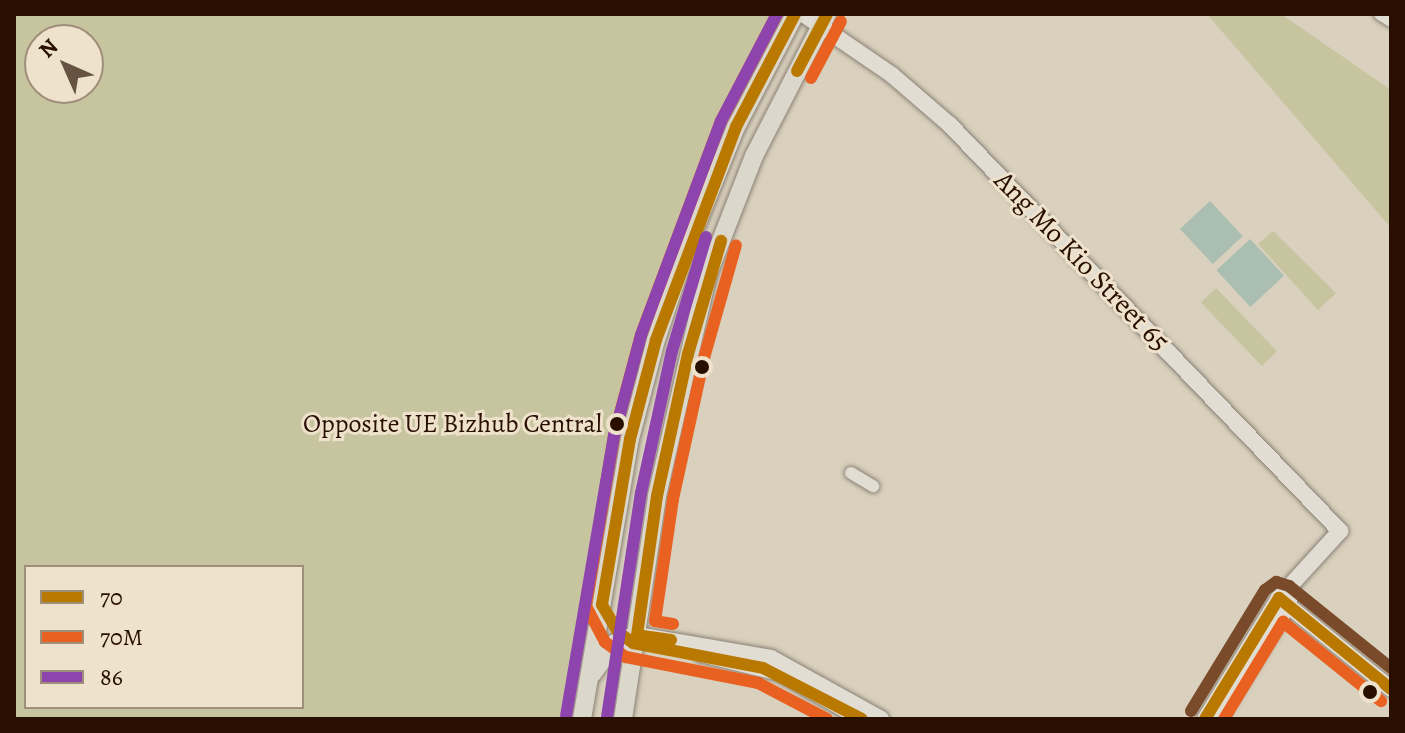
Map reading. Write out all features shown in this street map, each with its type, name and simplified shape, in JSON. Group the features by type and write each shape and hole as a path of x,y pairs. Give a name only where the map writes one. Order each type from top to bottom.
{"main road":[{"path":"582,719 630,439 661,327 736,127 795,14"},
{"path":"623,719 657,496 708,274 754,156 824,20"},
{"path":"602,605 633,639"},
{"path":"588,680 633,639"}],"street":[{"name":"Ang Mo Kio Street 65","path":"803,14 824,20 950,125 1340,531 1286,597"},
{"path":"1380,14 1391,21"},
{"path":"851,473 873,486"},
{"path":"1286,597 1391,689"},
{"path":"1205,719 1286,597"},
{"path":"1217,719 1286,597"},
{"path":"633,639 771,658 880,719"},
{"path":"633,639 763,668 862,719"}],"shaded area":[{"path":"14,14 780,14 687,214 610,443 568,719 14,719"},
{"path":"1207,14 1281,14 1391,90 1391,228"},
{"path":"1210,201 1243,236 1213,264 1180,229"},
{"path":"1273,231 1336,293 1318,310 1258,244"},
{"path":"1250,239 1284,276 1250,307 1216,270"},
{"path":"1216,288 1277,351 1262,366 1201,303"}],"transit line":[{"name":"70M","path":"777,14 721,121 641,335 614,436 586,606 605,642 626,657 758,683 827,719"},
{"name":"86","path":"566,716 614,436 641,335 721,121 777,14"},
{"name":"70","path":"795,14 736,127 656,340 630,439 602,605 618,632 633,643 763,668 862,719"},
{"name":"70","path":"797,71 827,14"},
{"name":"70M","path":"811,78 841,21"},
{"name":"86","path":"607,717 641,493 672,351 706,237"},
{"name":"70","path":"671,640 637,635 657,496 688,354 721,241"},
{"name":"70M","path":"673,624 655,621 673,499 704,358 736,245"},
{"path":"1191,711 1265,590 1276,582 1289,586 1391,668"},
{"name":"70","path":"1205,719 1279,598 1391,689"},
{"name":"70M","path":"1224,719 1283,622 1381,701"}],"place":[{"name":"Opposite UE Bizhub Central","path":"617,424"}]}
